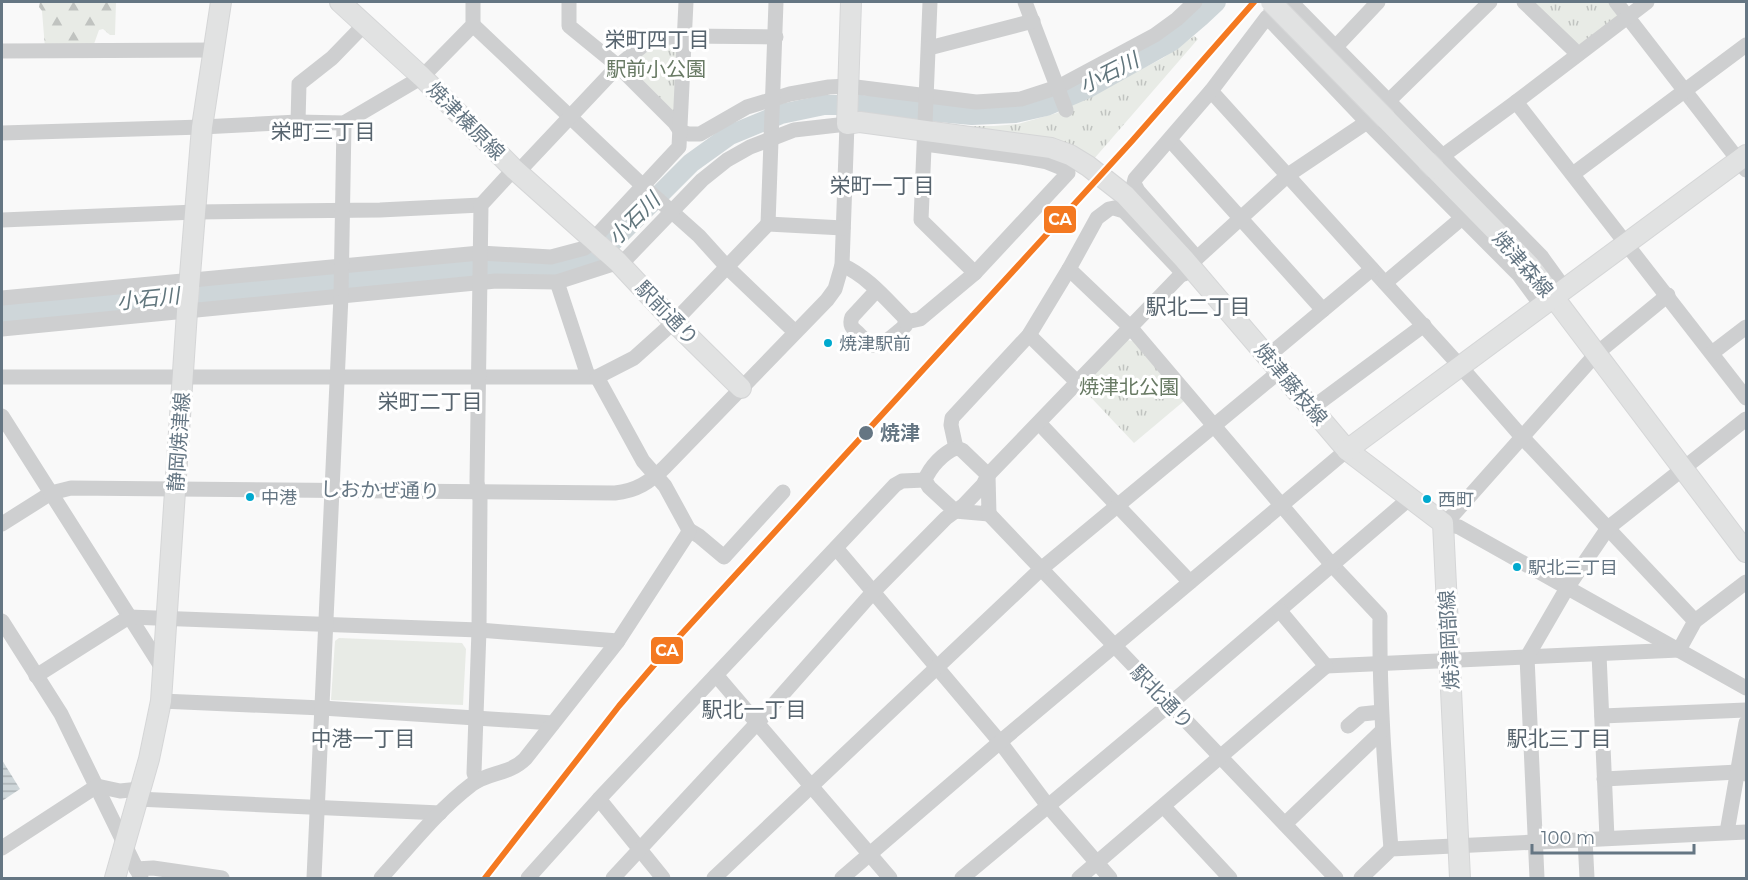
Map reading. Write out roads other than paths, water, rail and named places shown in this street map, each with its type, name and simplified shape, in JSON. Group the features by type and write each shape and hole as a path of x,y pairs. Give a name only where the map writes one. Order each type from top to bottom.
{"main road":[{"name":"静岡焼津線","path":"115,879 156,730 161,701 202,127 221,2"},
{"name":"焼津榛原線","path":"340,2 422,77 516,170 595,241"},
{"path":"847,105 851,2"},
{"name":"焼津森線","path":"1269,9 1387,110 1431,165 1530,266 1746,552"},
{"name":"焼津藤枝線","path":"847,105 860,122 925,133 1051,148 1088,165 1125,195 1190,266 1347,450"},
{"path":"1443,523 1347,450 1627,242 1744,162"},
{"name":"駅前通り","path":"595,241 741,388"},
{"name":"焼津岡部線","path":"1443,523 1460,879"}],"street":[{"path":"2,133 298,122 344,123 422,77 473,25 473,2"},
{"path":"569,2 569,26 618,66 675,123 681,132 700,134 747,107 773,103 812,89 847,105"},
{"path":"2,298 480,255 551,257 585,248 595,241 646,188 679,147 686,2"},
{"path":"2,376 593,377 634,358 674,322 768,224 776,2"},
{"path":"930,2 921,220 975,273"},
{"path":"1026,2 1066,110"},
{"path":"2,329 480,282 557,282 616,260 625,260 668,209 727,160 771,133 794,130 847,105 927,97 997,102 1020,99 1058,89 1155,35 1195,2"},
{"path":"1190,266 1137,191 1135,179 1211,91 1269,9 1280,2"},
{"path":"1291,2 1336,47 1387,110"},
{"path":"1316,68 1378,2"},
{"path":"613,879 639,848 758,722 873,592 983,485 988,475 1190,266 1288,175 1387,110 1490,2"},
{"path":"1524,2 1578,54"},
{"path":"1616,2 1684,90 1744,162"},
{"path":"1431,165 1647,2"},
{"path":"1269,9 1316,68 1366,122 1431,165 1462,218 1519,275 1552,297"},
{"path":"929,48 1033,21"},
{"path":"298,122 299,84 332,58 364,25"},
{"path":"473,25 699,236 727,267 795,332"},
{"path":"2,220 196,212 380,210 481,205 618,66 646,43 658,38 684,36 776,37"},
{"path":"1573,174 1746,45"},
{"path":"2,51 214,50"},
{"path":"1211,91 1461,366 1522,437 1695,621"},
{"path":"1516,102 1746,398"},
{"name":"しおかぜ通り","path":"2,524 51,493 71,488 615,493 637,489 656,476 835,289 842,265 847,105"},
{"path":"314,879 338,376 344,123"},
{"path":"906,322 920,319 975,273 1068,174 1067,170 1047,162 925,133"},
{"path":"1170,140 1323,310"},
{"path":"477,781 474,773 479,630 477,482 481,205"},
{"path":"956,448 951,425 952,418 1029,335 1097,218 1104,211 1114,208 1124,211 1190,266"},
{"path":"1385,283 1462,218"},
{"path":"768,224 843,228"},
{"path":"842,265 857,272 905,318 906,322"},
{"path":"1069,269 1131,328 1333,566 1380,616 1381,712 1391,849"},
{"path":"714,879 1041,569 1215,426 1323,310 1372,269"},
{"path":"557,282 593,377 643,461 665,486 689,530 724,557 783,492"},
{"path":"877,291 852,317 850,322 852,327 874,346 905,326 906,322"},
{"path":"1668,295 1596,354 1443,523 1460,527 1746,687"},
{"path":"1312,408 1424,326"},
{"path":"1712,353 1746,327"},
{"path":"1029,335 1078,383"},
{"path":"2,416 164,670"},
{"path":"1537,879 1527,657 1567,588 1608,528 1746,419"},
{"path":"1039,423 1190,582"},
{"path":"956,448 962,450 988,475 989,514 955,511 929,487 925,480 928,472 949,451 956,448"},
{"path":"842,879 1000,742 1347,450"},
{"path":"528,879 598,798 895,484 902,481 925,480"},
{"path":"962,879 1333,566 1410,498"},
{"name":"駅北通り","path":"989,514 1336,879"},
{"path":"381,879 441,813 477,781 518,766 618,641 689,530"},
{"path":"836,548 1000,742 1048,806 1110,879"},
{"path":"1679,650 1695,621 1746,582"},
{"path":"1280,611 1326,666"},
{"path":"36,676 129,616 479,630 618,641"},
{"path":"2,621 61,714 139,874 153,868 222,879"},
{"path":"1079,879 1326,666 1679,650"},
{"path":"1599,654 1607,838"},
{"path":"716,675 890,879"},
{"path":"161,701 322,708 553,723"},
{"path":"1602,716 1746,710"},
{"path":"1348,726 1362,714 1381,712"},
{"path":"1727,832 1742,773 1746,723"},
{"path":"1285,824 1382,731"},
{"path":"1604,779 1742,773"},
{"path":"2,848 97,786 139,794 441,813"},
{"path":"598,798 663,879"},
{"path":"1164,807 1230,879"},
{"path":"1361,879 1391,849 1746,832"},
{"path":"1585,839 1587,879"}],"waterway":[{"name":"小石川","path":"2,314 460,269 550,269 568,266 603,251 691,163 730,135 781,114 824,105 861,105 972,115 1015,113 1046,106 1088,88 1172,41 1216,2"}],"place":[{"name":"焼津駅前","path":"828,343"},
{"name":"焼津","path":"866,433"},
{"name":"中港","path":"250,497"},
{"name":"西町","path":"1427,499"},
{"name":"駅北三丁目","path":"1517,567"}],"district":[{"name":"栄町四丁目","path":"657,40"},
{"name":"栄町三丁目","path":"323,132"},
{"name":"栄町一丁目","path":"882,186"},
{"name":"駅北二丁目","path":"1198,307"},
{"name":"栄町二丁目","path":"430,402"},
{"name":"駅北一丁目","path":"754,710"},
{"name":"中港一丁目","path":"363,739"},
{"name":"駅北三丁目","path":"1559,739"}],"park label":[{"name":"駅前小公園","path":"656,69"},
{"name":"焼津北公園","path":"1129,387"}]}
